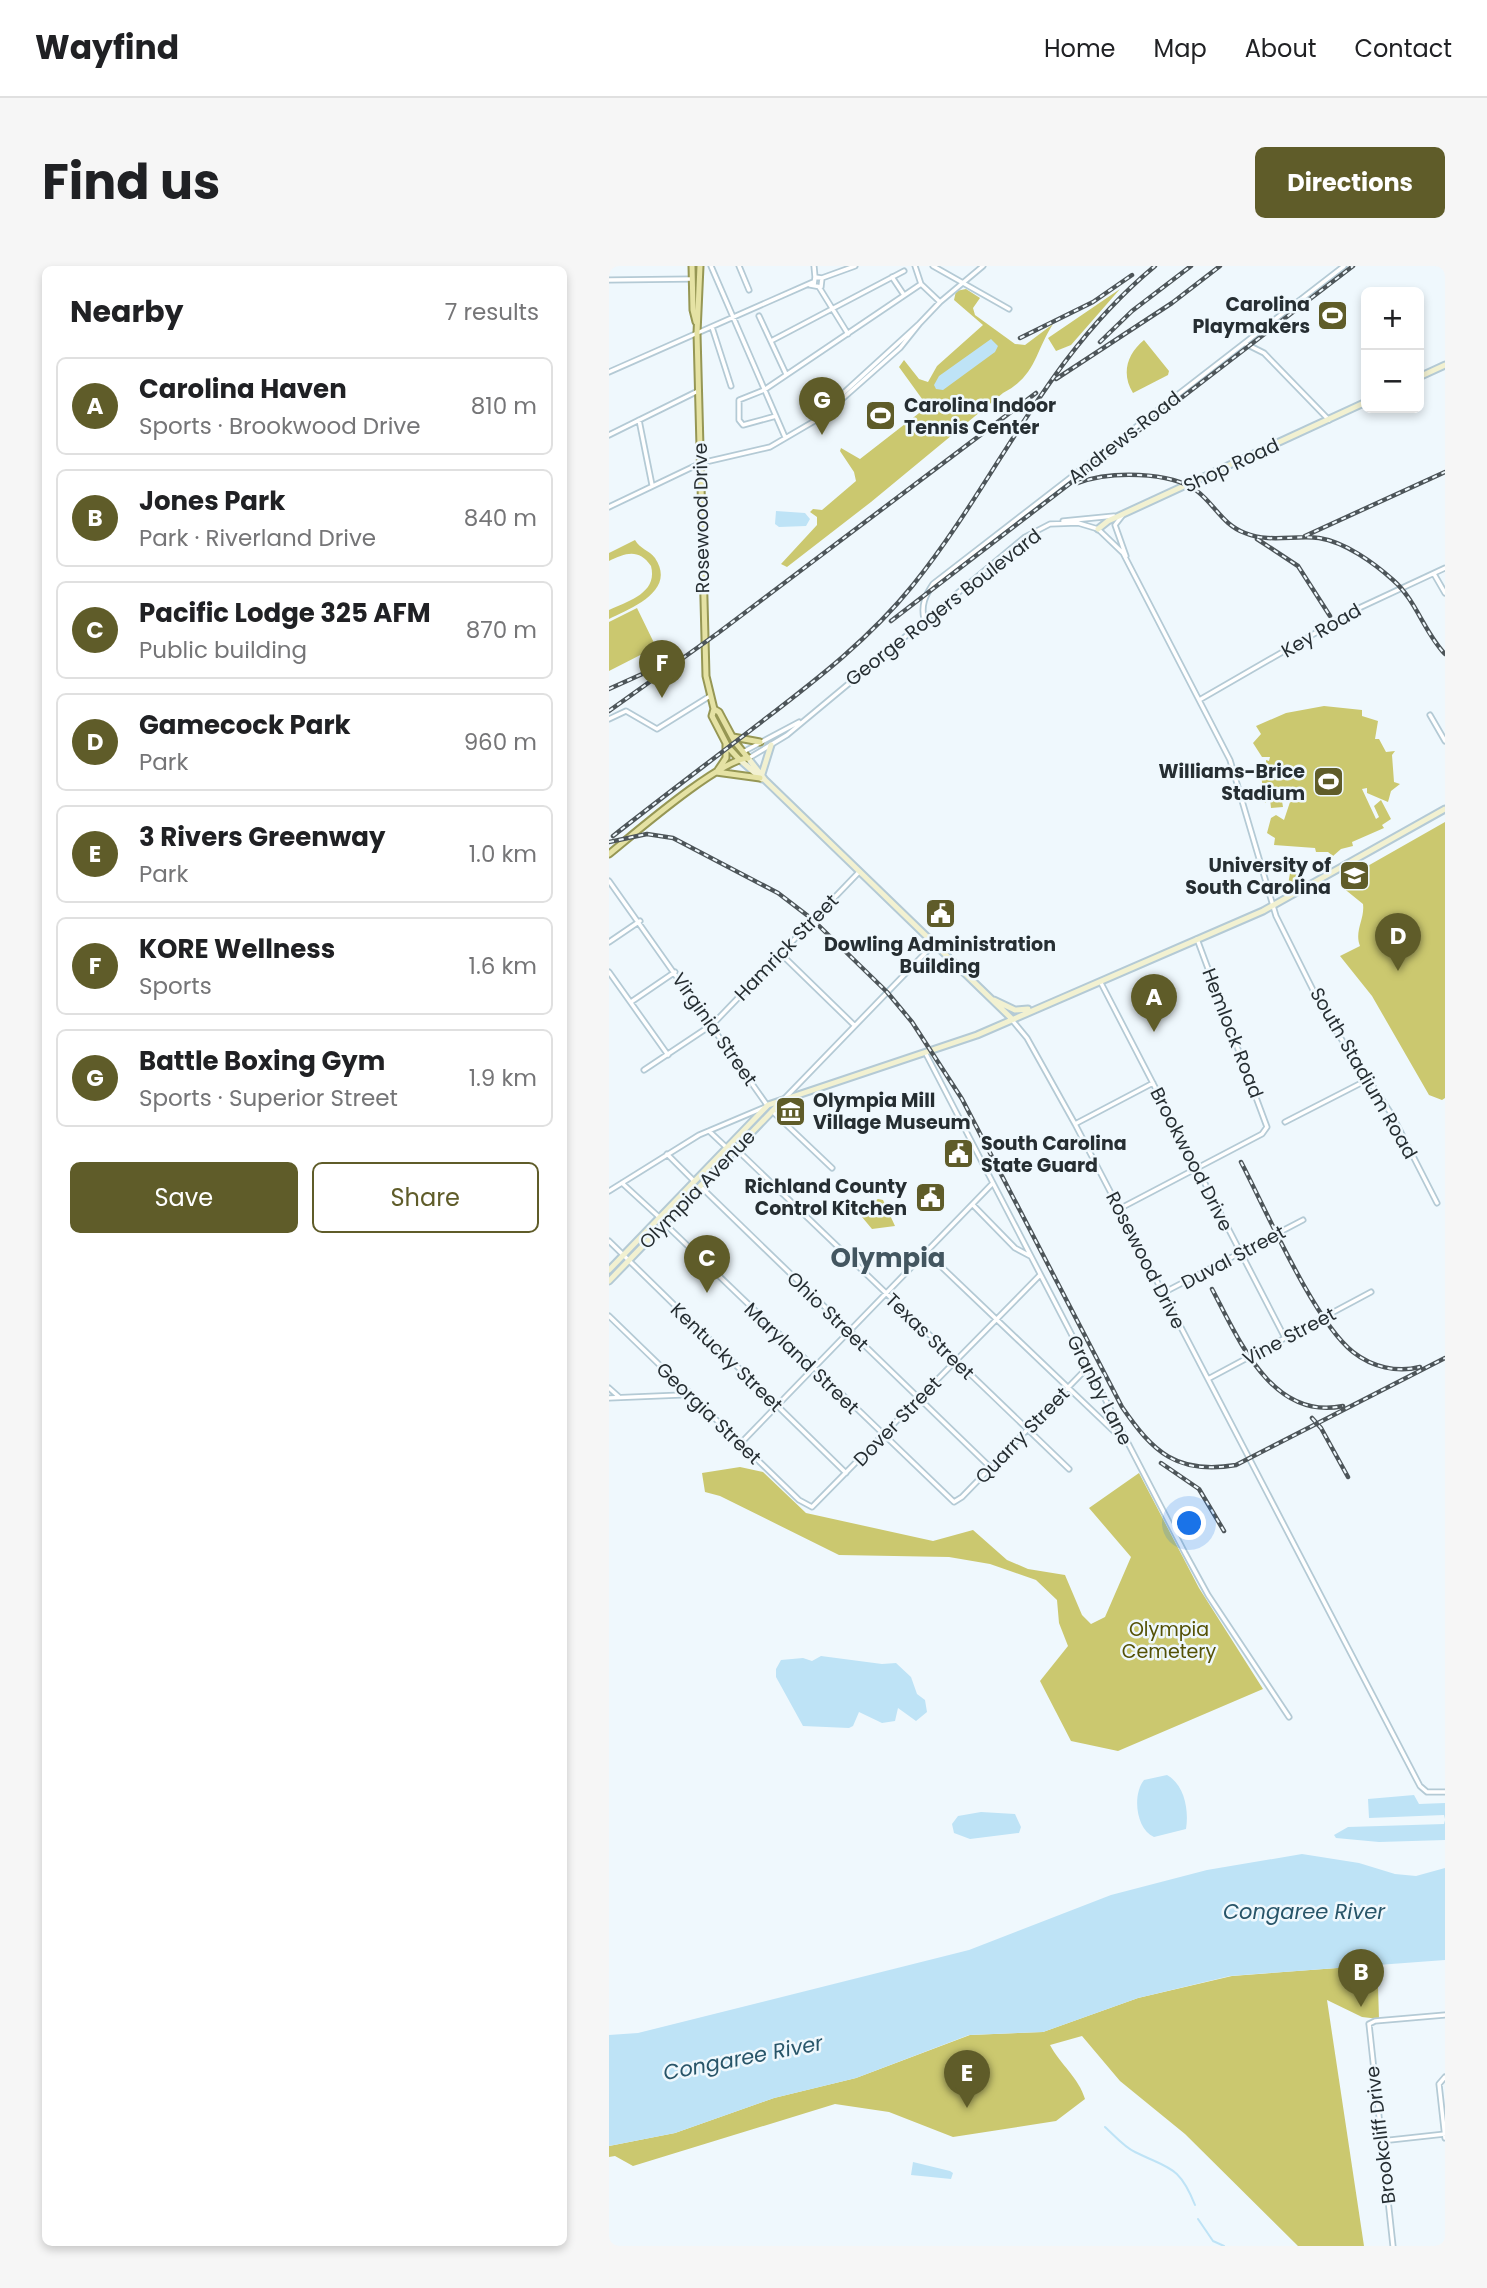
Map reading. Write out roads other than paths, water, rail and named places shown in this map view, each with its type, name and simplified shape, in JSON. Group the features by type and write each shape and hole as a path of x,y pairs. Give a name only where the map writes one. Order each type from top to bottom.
{"main road":[{"name":"Rosewood Drive","path":"692,266 693,310 697,325"},
{"name":"Rosewood Drive","path":"700,266 697,333 703,639 714,709 712,716 726,743 739,759 762,777 1011,1018"},
{"path":"1424,375 1445,365"},
{"name":"Shop Road","path":"1098,529 1124,514 1361,404"},
{"name":"Rosewood Drive","path":"714,709 719,712 732,736 762,777"},
{"path":"732,736 745,741 760,742"},
{"path":"716,772 726,758 726,743"},
{"path":"716,772 762,777 771,745"},
{"path":"739,759 743,752"},
{"path":"609,854 716,772 739,759 748,758"},
{"path":"785,1098 926,1054 1197,939 1272,906 1445,809"},
{"path":"992,999 1016,1010 1034,1009"},
{"name":"Olympia Avenue","path":"609,1269 665,1224 701,1187 753,1121 785,1098"},
{"name":"Olympia Avenue","path":"609,1280 659,1218 770,1108"}],"street":[{"path":"711,266 785,437"},
{"path":"739,266 749,290"},
{"path":"814,266 819,282 848,334"},
{"path":"609,372 855,266"},
{"path":"915,266 921,284 940,302"},
{"path":"933,266 1009,309"},
{"path":"609,507 701,463 770,447 816,418 860,386 902,346 940,302 983,266"},
{"name":"Andrews Road","path":"924,619 922,609 925,596 933,584 1344,266"},
{"path":"771,341 904,271"},
{"path":"892,277 904,295"},
{"path":"609,280 692,279"},
{"path":"776,416 745,426 739,421 739,400 764,390 921,284"},
{"path":"759,316 786,374"},
{"path":"712,327 731,386"},
{"path":"1245,344 1263,353 1329,420"},
{"path":"609,435 699,391"},
{"path":"639,421 652,485"},
{"path":"1055,523 1075,518 1124,514"},
{"path":"1124,514 1115,525 1126,558"},
{"name":"George Rogers Boulevard","path":"748,758 787,735 799,722 1025,537 1055,523 1078,523 1098,529"},
{"path":"1098,529 1118,546 1126,558 1200,699 1235,773 1272,906"},
{"name":"Key Road","path":"1200,699 1357,609 1445,568"},
{"path":"1433,573 1445,593"},
{"path":"609,719 621,712 630,712 646,726 657,729 711,696"},
{"path":"1430,715 1445,741"},
{"name":"George Rogers Boulevard","path":"743,752 799,722"},
{"name":"Hamrick Street","path":"644,1070 713,1024 859,872"},
{"name":"Virginia Street","path":"609,881 713,1024 770,1108 832,1168"},
{"name":"South Stadium Road","path":"1272,906 1326,1016 1392,1115 1437,1203"},
{"path":"609,942 639,921"},
{"name":"Hemlock Road","path":"1197,939 1267,1127 1262,1134 1197,1169"},
{"name":"Olympia Avenue","path":"785,1098 935,944"},
{"path":"780,953 854,1025"},
{"path":"609,972 668,1055"},
{"path":"631,1002 675,972"},
{"name":"Brookwood Drive","path":"1100,981 1285,1338"},
{"name":"Rosewood Drive","path":"1011,1018 1027,1038 1075,1124 1420,1786 1427,1792 1445,1792"},
{"name":"Granby Lane","path":"926,1054 1208,1595 1289,1717"},
{"path":"1285,1122 1369,1079"},
{"path":"1075,1124 1153,1083"},
{"path":"609,1191 709,1131 747,1114 770,1108"},
{"path":"747,1114 753,1121"},
{"name":"Texas Street","path":"709,1131 731,1147 1069,1469"},
{"name":"Ohio Street","path":"667,1154 990,1467"},
{"path":"1119,1209 1197,1169"},
{"name":"Maryland Street","path":"622,1183 954,1502"},
{"path":"741,1443 992,1184"},
{"path":"973,1205 1015,1248 1030,1256"},
{"name":"Duval Street","path":"1163,1293 1303,1220"},
{"name":"Kentucky Street","path":"609,1241 846,1473"},
{"path":"927,1252 1126,1442"},
{"name":"Dover Street","path":"812,1507 1040,1275"},
{"name":"Vine Street","path":"1208,1379 1371,1292"},
{"name":"Georgia Street","path":"609,1316 799,1500 812,1507"},
{"name":"Quarry Street","path":"954,1502 1088,1367"},
{"path":"609,1388 618,1396"},
{"path":"609,1398 650,1398 681,1395 688,1391"},
{"name":"Brookcliff Drive","path":"1393,2246 1367,2024 1445,2015"},
{"path":"1381,2141 1445,2135 1439,2084 1445,2077"}],"water":[{"path":"991,339 998,346 995,352 943,390 936,389 934,385 939,376"},
{"path":"776,511 805,513 810,519 806,526 779,527 775,524"},
{"path":"821,1656 882,1664 896,1663 911,1677 917,1694 925,1700 927,1712 916,1721 898,1708 895,1721 882,1723 859,1712 853,1726 849,1728 803,1726 776,1677 776,1669 781,1660 803,1658 812,1661"},
{"path":"1167,1775 1182,1792 1187,1814 1186,1829 1154,1837 1143,1827 1140,1819 1138,1794 1144,1780"},
{"path":"1414,1795 1419,1804 1445,1803 1445,1819 1444,1815 1369,1818 1368,1799"},
{"path":"981,1812 1015,1814 1021,1827 1019,1833 970,1839 954,1833 952,1824 958,1816"},
{"path":"1445,1820 1445,1840 1379,1842 1336,1838 1334,1835 1348,1827 1444,1824"},
{"name":"Congaree River","path":"1302,1854 1359,1863 1395,1874 1416,1876 1445,1868 1445,1960 1230,1976 1138,1998 1043,2032 969,2035 856,2078 774,2098 675,2133 609,2146 609,2035 638,2033 969,1950 1111,1895 1207,1870"},
{"path":"913,2162 950,2171 953,2173 951,2179 911,2175"}],"waterway":[{"path":"1105,2127 1131,2150 1178,2175 1195,2205"},
{"path":"1198,2219 1213,2241 1224,2246"}],"railway":[{"path":"613,836 818,677 877,625 913,585 944,544 1052,379 1082,340 1116,302 1155,266"},
{"path":"1100,342 1132,311 1191,266"},
{"path":"1056,379 1172,303 1220,266"},
{"path":"891,621 1353,266"},
{"path":"1020,338 1093,302 1132,275"},
{"path":"609,711 718,633 1036,393"},
{"path":"1305,536 1445,472"},
{"path":"1078,483 1122,475 1171,480 1197,491 1225,520 1245,533 1263,538 1319,538 1339,544 1368,560 1401,588 1445,654"},
{"path":"1257,539 1298,566 1330,616"},
{"path":"609,689 660,666"},
{"path":"609,842 647,834 673,838 778,893 812,919 887,992 912,1022 962,1099 1122,1407 1133,1423 1168,1457 1198,1466 1236,1465 1445,1358"},
{"path":"1241,1162 1307,1291 1338,1337 1353,1352 1376,1365 1394,1369 1420,1367"},
{"path":"1212,1289 1247,1352 1277,1389 1296,1401 1318,1407 1343,1406"},
{"path":"1312,1418 1321,1428 1348,1477"},
{"path":"1161,1463 1199,1489 1224,1531"}],"place":[{"name":"Carolina Playmakers","path":"1333,315"},
{"name":"Carolina Indoor Tennis Center","path":"881,416"},
{"name":"Battle Boxing Gym","path":"822,435"},
{"name":"KORE Wellness","path":"662,698"},
{"name":"Williams-Brice Stadium","path":"1328,782"},
{"name":"University of South Carolina","path":"1354,876"},
{"name":"Dowling Administration Building","path":"940,913"},
{"name":"Gamecock Park","path":"1398,971"},
{"name":"Carolina Haven","path":"1154,1032"},
{"name":"Olympia Mill Village Museum","path":"790,1111"},
{"name":"South Carolina State Guard","path":"958,1154"},
{"name":"Richland County Control Kitchen","path":"930,1197"},
{"name":"Pacific Lodge 325 AFM","path":"707,1293"},
{"name":"Jones Park","path":"1361,2007"},
{"name":"3 Rivers Greenway","path":"967,2108"}],"district":[{"name":"Olympia","path":"888,1258"}],"park label":[{"name":"Olympia Cemetery","path":"1169,1640"}]}
